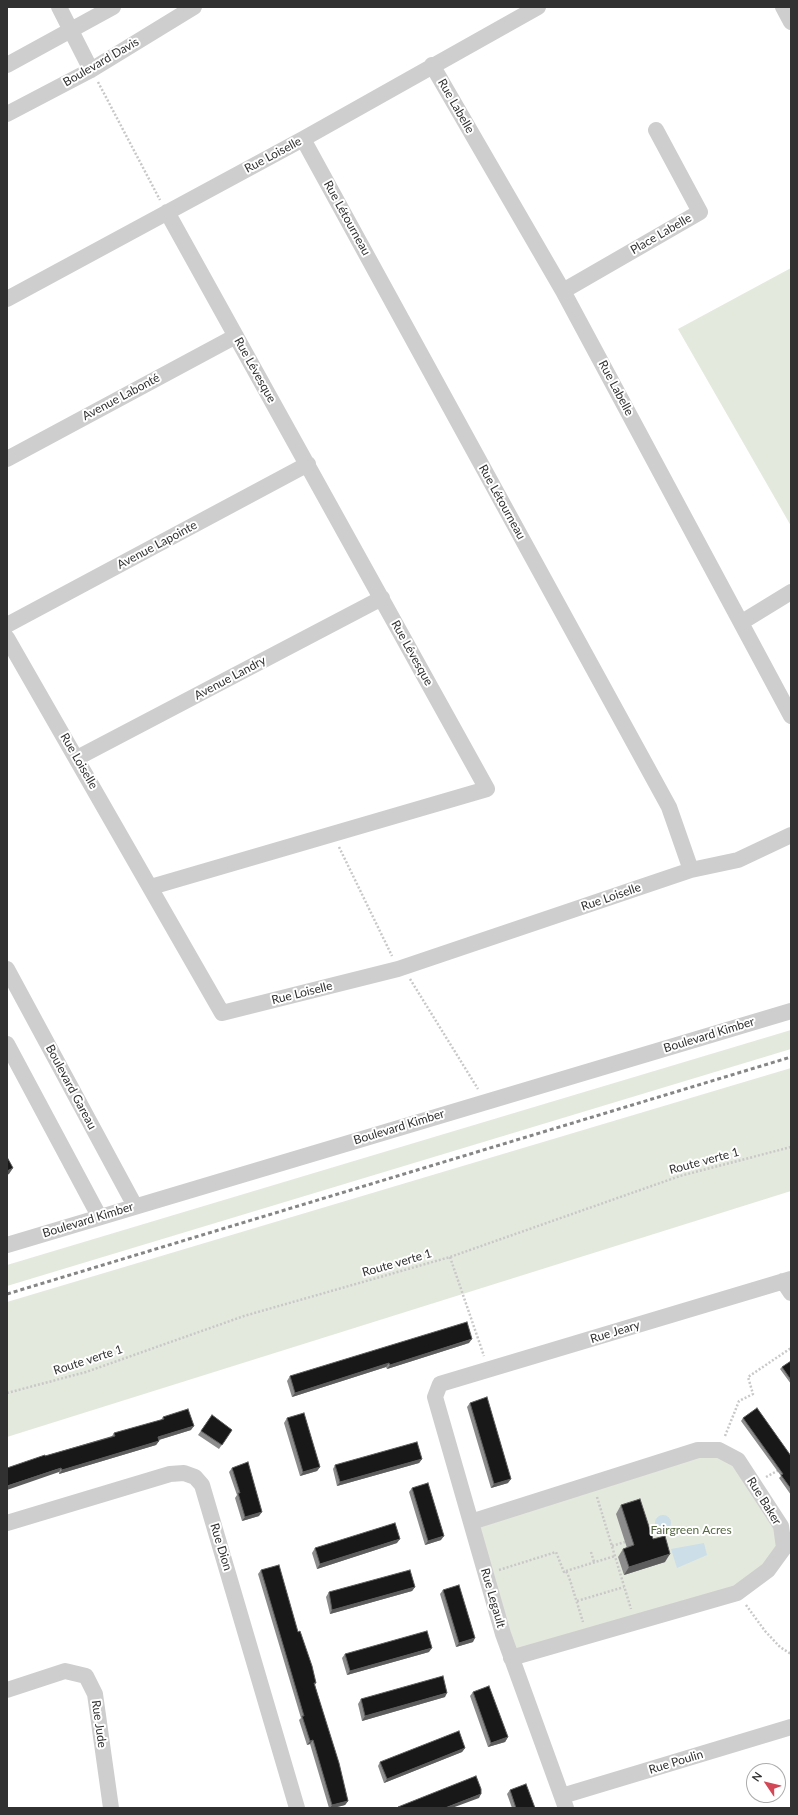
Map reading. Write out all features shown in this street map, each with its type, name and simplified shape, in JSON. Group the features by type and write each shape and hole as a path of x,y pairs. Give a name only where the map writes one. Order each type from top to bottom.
{"street":[{"path":"59,7 91,70"},
{"path":"7,65 113,7"},
{"name":"Boulevard Davis","path":"7,114 91,70 194,7"},
{"name":"Rue Loiselle","path":"7,299 303,139 432,65 538,7"},
{"name":"Rue Labelle","path":"432,65 563,291 742,622 791,716"},
{"name":"Place Labelle","path":"563,291 700,212 656,130"},
{"name":"Rue Létourneau","path":"303,139 669,807 691,870"},
{"name":"Rue Lévesque","path":"151,887 487,789 308,464 166,212"},
{"name":"Avenue Labonté","path":"7,459 236,336"},
{"name":"Avenue Lapointe","path":"7,625 308,464"},
{"path":"742,622 791,592"},
{"name":"Avenue Landry","path":"77,758 382,598"},
{"name":"Rue Loiselle","path":"7,638 151,887 222,1014 400,968 691,870 738,860 791,835"},
{"name":"Boulevard Gareau","path":"7,969 135,1206"},
{"name":"Boulevard Kimber","path":"7,1244 791,1011"},
{"path":"7,1044 99,1216"},
{"name":"Rue Jeary","path":"440,1384 788,1284"},
{"name":"Rue Legault","path":"440,1384 435,1397 470,1522 511,1658 564,1802"},
{"name":"Rue Baker","path":"470,1522 698,1450 719,1450 738,1460 781,1526 784,1548 768,1570 737,1593 511,1658"},
{"name":"Rue Dion","path":"7,1523 170,1474 184,1473 195,1477 202,1485 298,1808"},
{"name":"Rue Jude","path":"7,1690 65,1671 86,1676 95,1694 111,1808"},
{"name":"Rue Poulin","path":"564,1802 791,1727"}],"path":[{"path":"91,70 166,212"},
{"path":"332,834 400,968 485,1102"},
{"name":"Route verte 1","path":"7,1393 86,1372 244,1316 450,1257 680,1176 791,1147"},
{"path":"450,1257 489,1370"},
{"path":"719,1450 739,1401 753,1394 748,1377 791,1348"},
{"path":"754,1484 785,1467"},
{"path":"593,1483 635,1623"},
{"path":"612,1546 625,1542"},
{"path":"486,1573 556,1552 565,1571 570,1577 588,1636"},
{"path":"591,1552 594,1562"},
{"path":"560,1571 565,1571 615,1556"},
{"path":"577,1601 624,1587"},
{"path":"737,1593 765,1631 780,1647 791,1654"}],"green space":[{"path":"791,268 791,526 678,329"},
{"path":"791,1030 791,1049 7,1286 7,1265"},
{"path":"791,1068 791,1191 7,1437 7,1302"},
{"name":"Fairgreen Acres","path":"698,1450 738,1460 784,1548 737,1593 511,1658 471,1522"}],"shaded area":[{"path":"660,1515 666,1515 671,1520 669,1529 666,1531 660,1531 655,1526 655,1520"},
{"path":"704,1543 707,1555 677,1568 671,1549"}],"building":[{"path":"7,1157 13,1168 7,1171"},
{"path":"467,1322 472,1339 390,1365 389,1363 295,1393 290,1376"},
{"path":"791,1361 791,1380 782,1367"},
{"path":"487,1397 511,1479 494,1484 470,1403"},
{"path":"757,1408 791,1456 791,1489 781,1475 783,1474 743,1418"},
{"path":"188,1409 194,1426 158,1437 159,1441 62,1470 61,1468 7,1486 7,1468 45,1455 115,1436 114,1433 164,1419 163,1417"},
{"path":"304,1413 320,1467 303,1472 287,1418"},
{"path":"212,1415 232,1430 222,1445 201,1431"},
{"path":"417,1442 422,1459 340,1482 335,1465"},
{"path":"248,1462 262,1512 245,1517 238,1493 240,1493 232,1468"},
{"path":"428,1483 444,1536 428,1541 412,1488"},
{"path":"640,1499 653,1539 665,1536 670,1554 629,1567 623,1549 634,1545 621,1505"},
{"path":"395,1523 400,1539 320,1564 315,1548"},
{"path":"279,1565 298,1632 300,1631 312,1666 316,1683 314,1683 339,1763 348,1801 332,1805 313,1740 310,1741 302,1716 304,1716 261,1570"},
{"path":"410,1570 415,1587 332,1610 329,1592"},
{"path":"459,1585 475,1638 459,1643 443,1590"},
{"path":"427,1631 432,1648 350,1671 345,1654"},
{"path":"443,1676 447,1693 365,1716 361,1699"},
{"path":"489,1686 508,1737 491,1743 473,1692"},
{"path":"459,1731 465,1748 387,1779 380,1762"},
{"path":"476,1776 481,1789 481,1794 445,1808 398,1808 398,1807"},
{"path":"526,1784 535,1808 516,1808 510,1790"}],"railway":[{"path":"7,1294 791,1057"}]}
